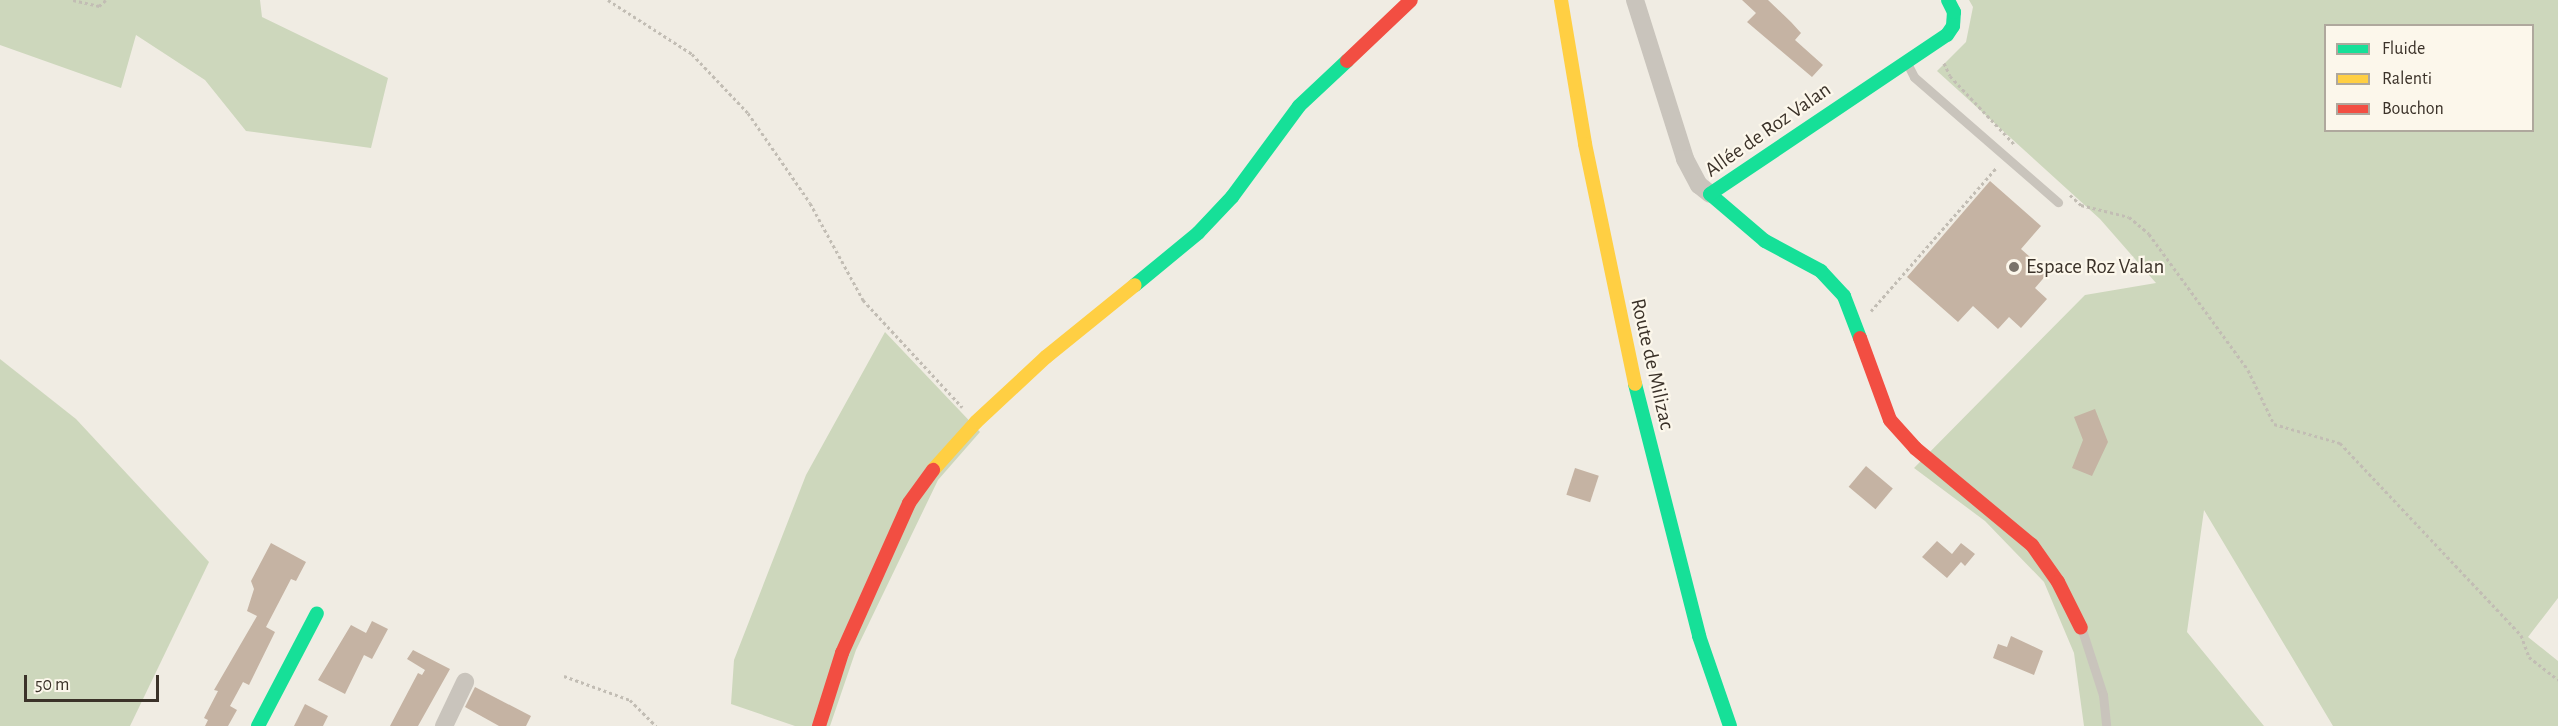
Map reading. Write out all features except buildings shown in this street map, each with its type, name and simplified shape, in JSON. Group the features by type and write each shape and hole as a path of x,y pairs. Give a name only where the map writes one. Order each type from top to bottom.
{"street":[{"path":"819,726 842,653 909,503 930,473 976,422 1046,357 1198,232 1232,197 1299,106 1412,0"},
{"path":"1635,0 1685,159 1699,185 1710,194"},
{"name":"Allée de Roz Valan","path":"1948,0 1954,12 1953,26 1939,40 1710,194 1765,241 1821,271 1844,296 1890,420 1915,448 2032,545 2058,582 2081,628"},
{"name":"Route de Milizac","path":"1560,2 1603,236 1643,421 1699,636 1730,726"},
{"path":"258,726 317,613"},
{"path":"444,726 465,682"}],"lane":[{"path":"1907,61 1914,77 2058,202"},
{"path":"2081,628 2103,694 2106,726"}],"path":[{"path":"73,0 99,6 106,0"},
{"path":"608,0 692,54 748,113 810,204 863,300 976,422"},
{"path":"1939,40 1950,76 2022,152"},
{"path":"1865,318 1989,176"},
{"path":"2064,190 2081,205 2129,217 2149,234 2248,370 2274,424 2340,443 2521,635 2529,657 2558,680"},
{"path":"564,676 630,700 656,726"}],"green space":[{"path":"0,0 260,0 262,17 388,78 371,148 246,131 205,80 136,35 121,88 0,45"},
{"path":"1969,0 2558,0 2558,598 2528,637 2558,661 2558,726 2333,726 2204,510 2187,632 2264,726 2084,726 2074,653 2044,582 1985,521 1914,468 2085,295 2156,283 2100,219 1937,71 1966,42 1973,7"},
{"path":"885,332 980,432 938,480 856,650 830,726 795,726 731,704 734,660 806,475"},
{"path":"0,359 76,419 209,562 130,726 0,726"}],"traffic: fast":[{"path":"1860,338 1844,296 1821,271 1765,241 1710,194 1947,35 1953,26 1954,12 1948,0"},
{"path":"1135,285 1198,233 1232,197 1299,106 1347,61"},
{"path":"1635,384 1699,636 1730,726"},
{"path":"258,726 317,613"}],"traffic: slow":[{"path":"1561,0 1585,144 1635,384"},
{"path":"933,470 976,422 1046,357 1135,285"}],"traffic: jam":[{"path":"1347,61 1411,0"},
{"path":"1860,338 1890,420 1915,448 2032,545 2058,582 2081,628"},
{"path":"819,726 842,653 909,503 933,470"}],"place":[{"name":"Espace Roz Valan","path":"2014,267"}]}
